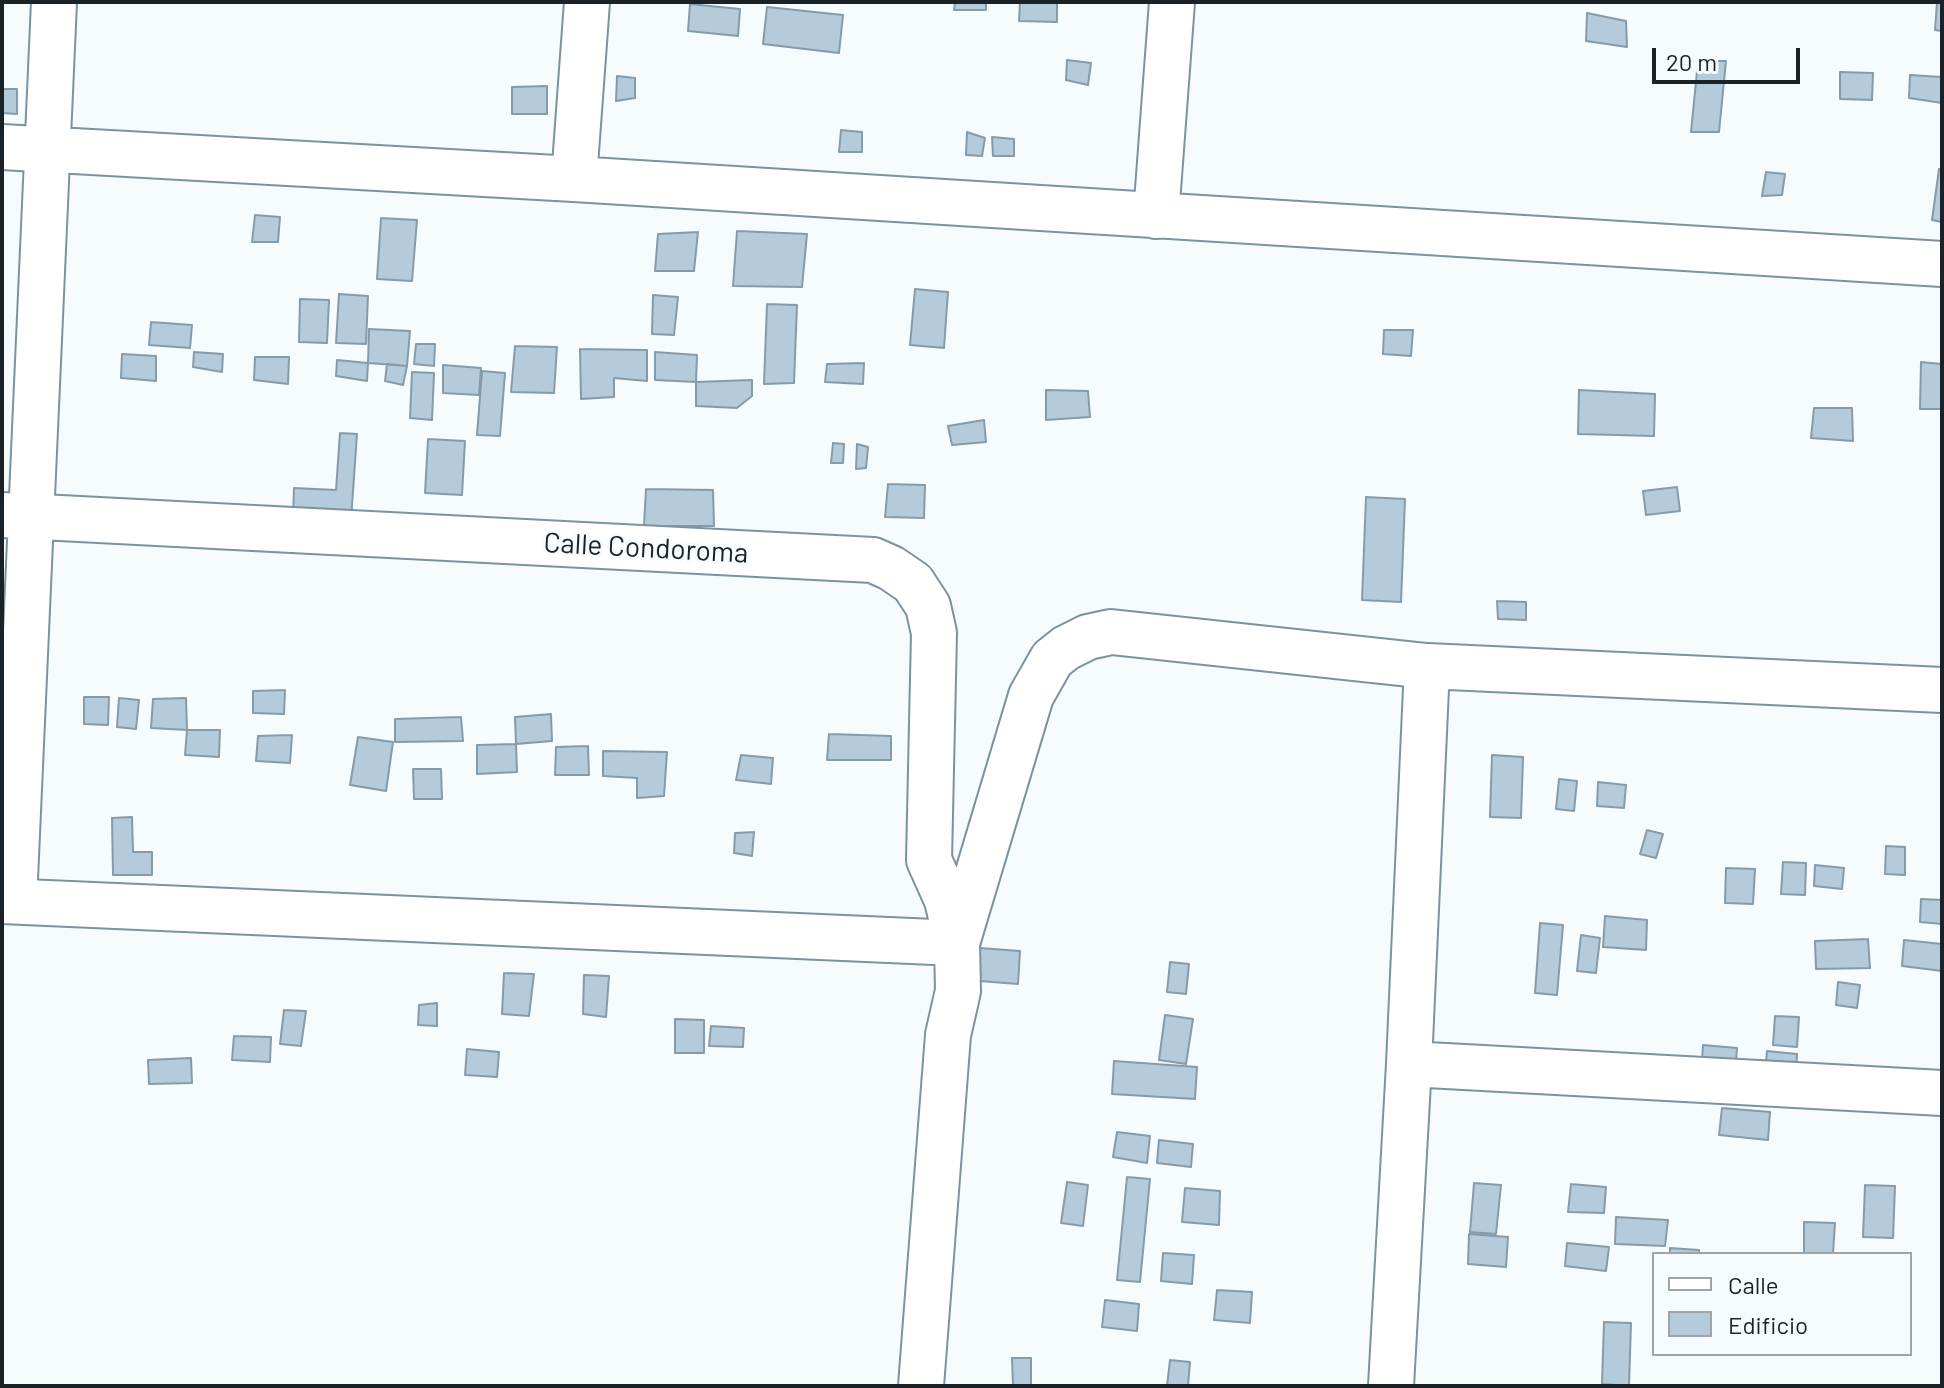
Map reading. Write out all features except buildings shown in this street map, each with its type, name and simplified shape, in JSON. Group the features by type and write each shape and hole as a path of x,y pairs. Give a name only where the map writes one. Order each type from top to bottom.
{"street":[{"path":"54,2 47,150 17,516 8,901 957,943"},
{"path":"574,179 587,2"},
{"path":"1156,216 1172,2"},
{"path":"2,147 574,179 1942,264"},
{"name":"Calle Condoroma","path":"17,516 873,560 891,568 913,583 928,606 934,633 929,860 947,900 957,943"},
{"path":"921,1386 948,1035 958,991 957,943 1031,696 1052,659 1066,648 1088,637 1111,632 1427,666 1942,690"},
{"path":"1391,1386 1427,666"},
{"path":"1409,1064 1942,1093"}]}
